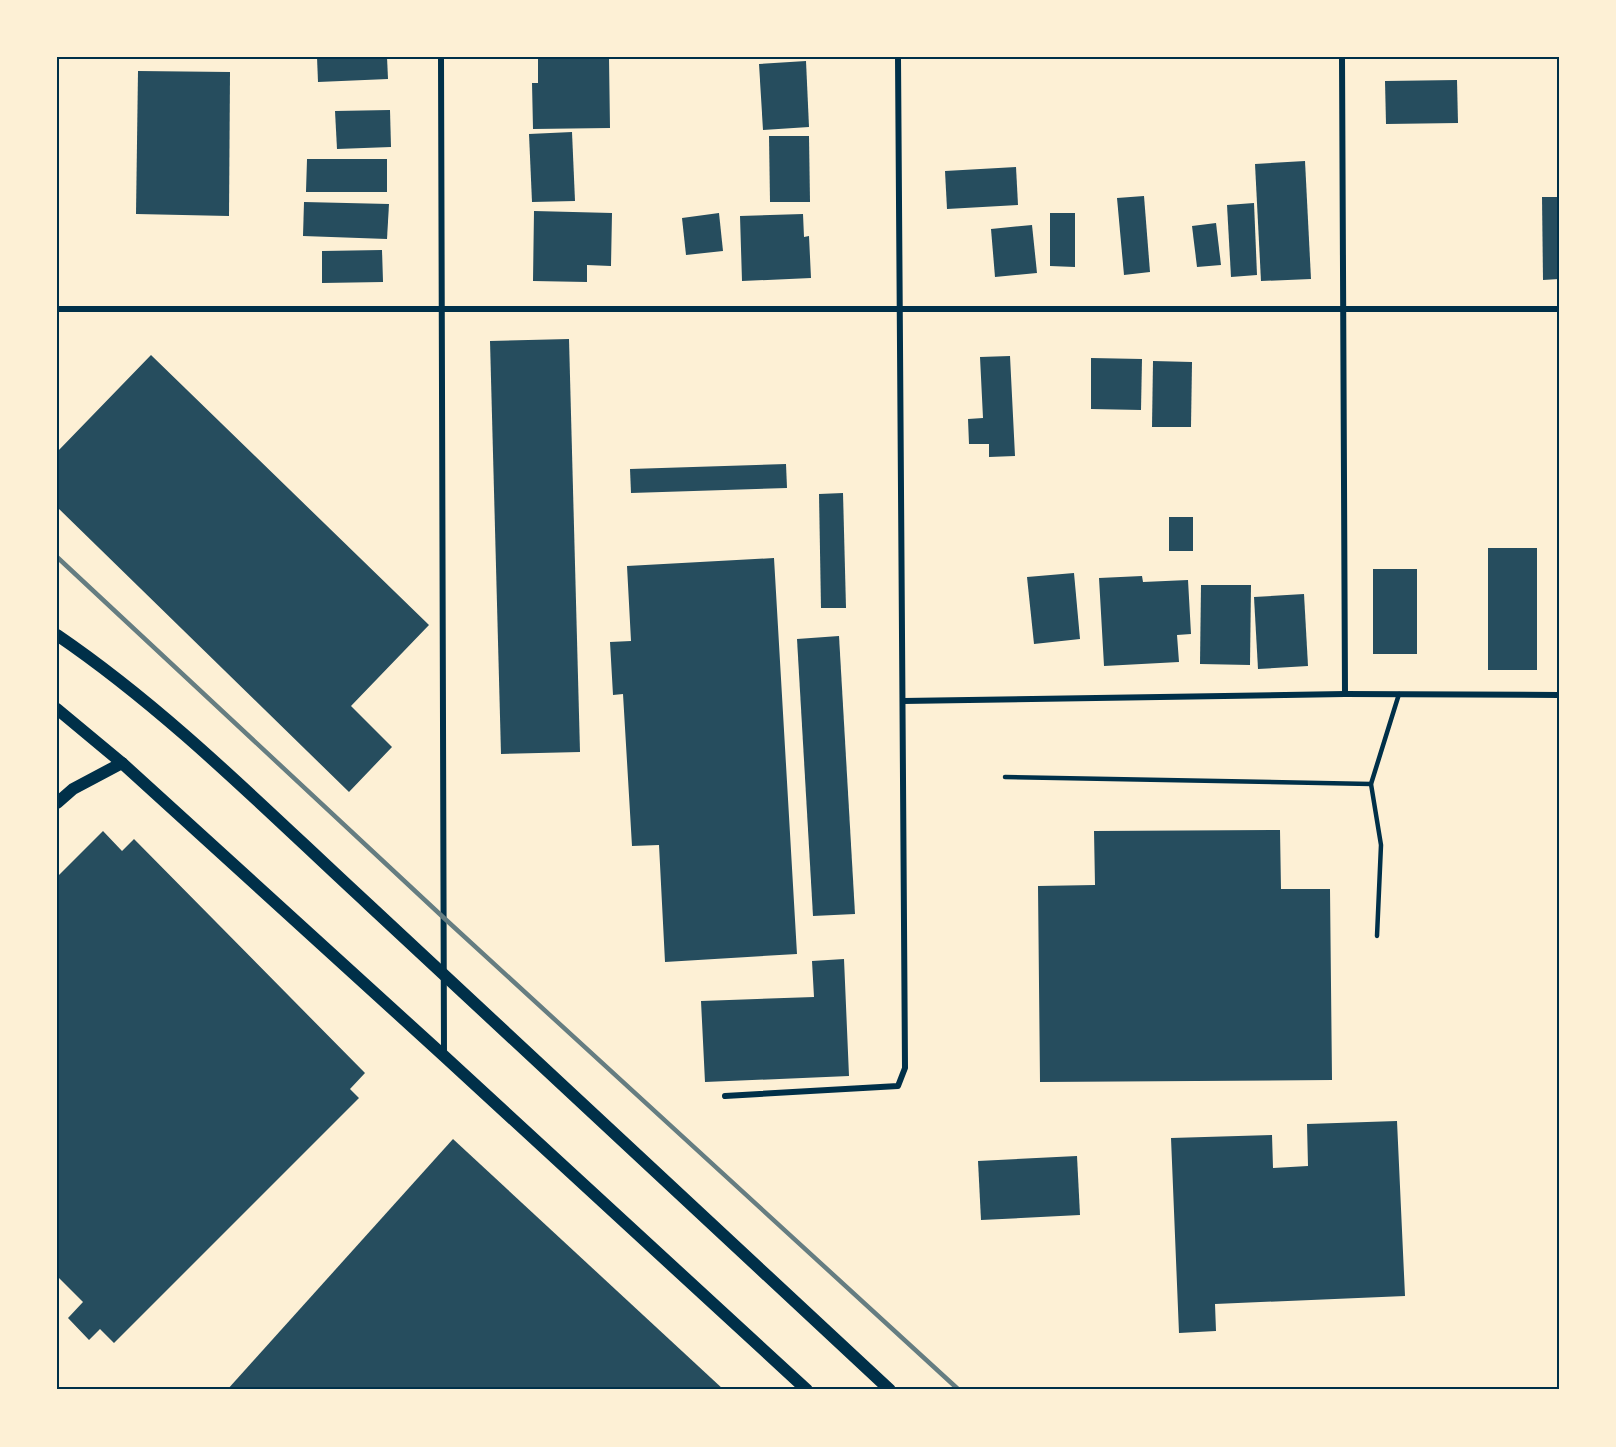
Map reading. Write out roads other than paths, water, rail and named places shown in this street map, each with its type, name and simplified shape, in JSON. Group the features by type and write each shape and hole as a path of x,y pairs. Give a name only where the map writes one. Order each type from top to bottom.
{"main road":[{"path":"57,635 94,660 182,733 890,1390"},
{"path":"57,709 122,763 807,1390"},
{"path":"57,803 73,789 122,763"}],"street":[{"path":"441,57 444,1056"},
{"path":"725,1095 898,1086 905,1068 898,57"},
{"path":"1342,57 1345,693"},
{"path":"57,309 1559,309"},
{"path":"903,701 1345,693 1559,695"}],"lane":[{"path":"1377,936 1381,845 1371,784 1399,694"},
{"path":"1005,777 1371,784"}],"railway":[{"path":"57,557 444,918 959,1390"}]}
